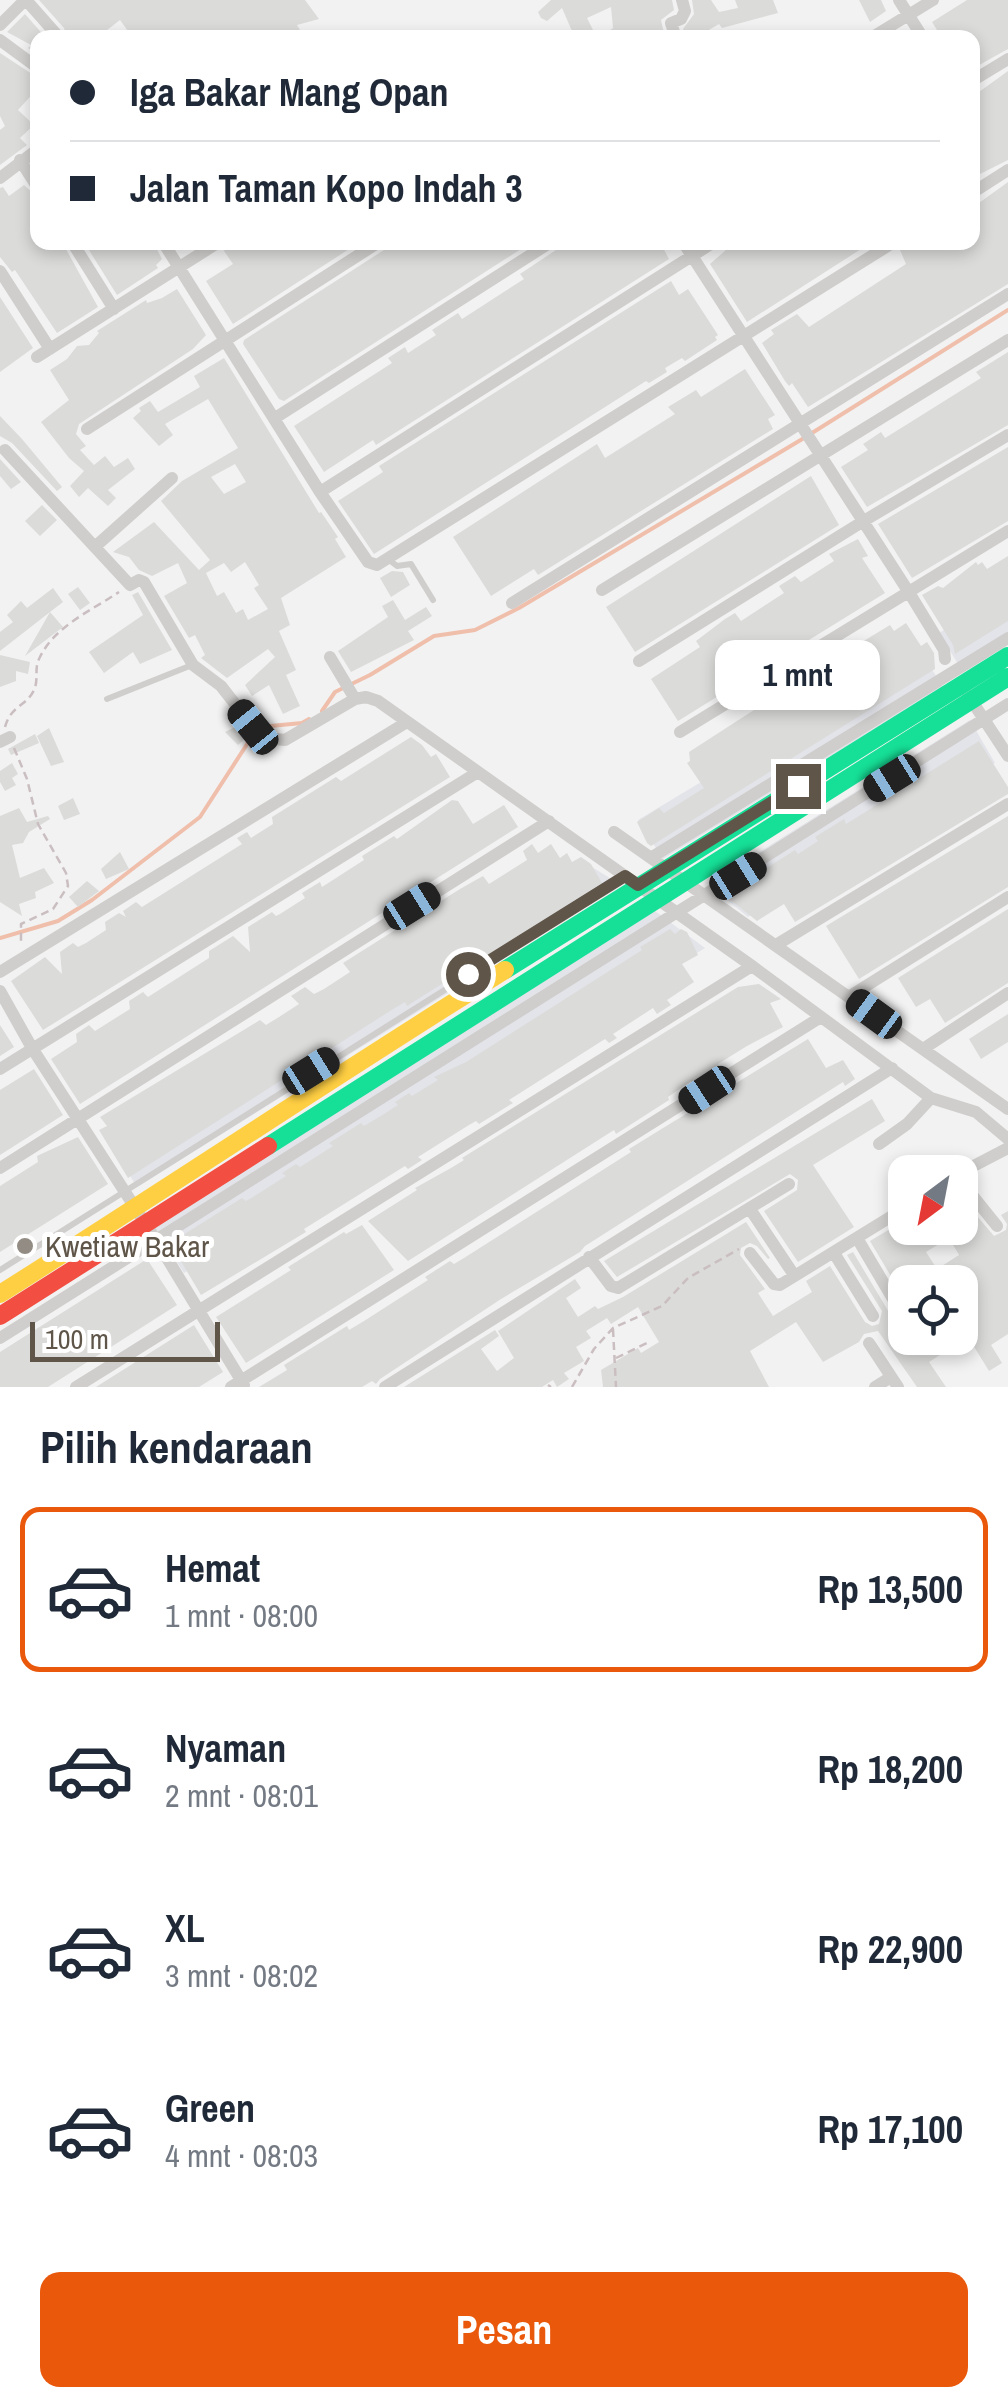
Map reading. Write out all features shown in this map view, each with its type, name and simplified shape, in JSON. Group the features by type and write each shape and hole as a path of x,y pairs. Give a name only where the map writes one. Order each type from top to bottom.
{"main road":[{"path":"0,1294 146,1225 315,1078 958,679 1008,656"},
{"path":"0,1316 686,880 958,679 1008,676"}],"street":[{"path":"0,25 26,0 52,30"},
{"path":"673,30 671,24 681,19 685,11 682,0"},
{"path":"899,0 918,30"},
{"path":"883,30 933,0"},
{"path":"0,40 30,62"},
{"path":"980,76 1008,59"},
{"path":"0,178 30,154"},
{"path":"20,160 30,176"},
{"path":"980,188 1008,170"},
{"path":"77,250 114,309"},
{"path":"168,250 320,492 368,562 376,564 882,250"},
{"path":"37,357 208,250"},
{"path":"88,429 367,250"},
{"path":"274,418 538,250"},
{"path":"688,250 1008,756"},
{"path":"320,492 702,250"},
{"path":"0,271 50,349"},
{"path":"512,603 1008,294"},
{"path":"602,590 1008,340"},
{"path":"639,662 1008,435"},
{"path":"5,450 130,584 144,582 193,665 221,686 266,738 285,740 350,691"},
{"path":"96,545 172,478"},
{"path":"680,732 1008,531"},
{"path":"958,679 1008,638"},
{"path":"330,657 350,691 378,702 549,821 932,1098 976,1112 1008,1139"},
{"path":"0,1338 146,1225 391,1093 1008,704"},
{"path":"0,972 406,722"},
{"path":"0,1069 478,772"},
{"path":"776,945 1008,804"},
{"path":"0,1168 549,821"},
{"path":"614,832 1008,1109"},
{"path":"850,996 1008,897"},
{"path":"76,1387 752,966"},
{"path":"0,991 198,1310 239,1385 820,1017"},
{"path":"923,1049 1008,993"},
{"path":"385,1387 892,1068"},
{"path":"380,1072 391,1093"},
{"path":"976,1112 990,1097"},
{"path":"879,1144 907,1124 932,1098"},
{"path":"978,1166 1008,1148"},
{"path":"590,1257 611,1286 618,1288 789,1184"},
{"path":"978,1200 997,1226"},
{"path":"750,1209 794,1274"},
{"path":"750,1252 776,1285 888,1219"},
{"path":"858,1238 888,1290"},
{"path":"834,1253 872,1316"},
{"path":"869,1343 894,1382 875,1387"}],"lane":[{"path":"388,558 396,566 411,564 433,600"},
{"path":"108,698 193,665"},
{"path":"0,1270 315,1078"}],"path":[{"path":"20,939 22,922 53,909 68,886 66,873 38,824 28,779 5,739 5,726 10,713 36,687 36,665 42,653 82,613 130,584"},
{"path":"572,1387 594,1350 613,1328 662,1306 677,1287 713,1261 739,1249 750,1252"},
{"path":"613,1328 616,1387"},
{"path":"615,1359 649,1342"}],"shaded area":[{"path":"1008,590 1008,644 963,672 939,633"},
{"path":"920,650 943,687 663,859 638,820"},
{"path":"970,720 995,763 748,917 708,884"},
{"path":"579,859 621,885 137,1187 113,1149"},
{"path":"655,911 705,948 184,1273 153,1225"}],"building":[{"path":"39,0 305,0 319,19 297,25 300,30 127,30 120,20 107,30 64,28"},
{"path":"551,0 672,0 674,10 661,20 663,30 610,30 611,7 587,18 593,30 572,30 562,8 547,21 538,12"},
{"path":"692,0 711,0 719,12 738,8 735,0 773,0 778,13 722,28 719,24 709,30 683,30 694,14"},
{"path":"859,0 881,0 886,11 870,22"},
{"path":"967,0 1008,0 1008,49 980,65 980,30 937,30 932,22"},
{"path":"25,14 39,30 30,30 30,44 7,32"},
{"path":"0,53 30,73 30,97 18,110 30,121 30,129 20,138 27,145 0,165 0,130 5,126 0,116"},
{"path":"1008,71 1008,160 980,174 980,91"},
{"path":"1008,182 1008,284 808,407 792,383 789,386 785,381 762,343 774,334 771,330 797,314 809,327 906,264 900,250 980,250 980,202"},
{"path":"24,185 30,191 30,250 66,250 98,307 57,333 15,270 12,272 0,257 0,188 9,196"},
{"path":"89,250 157,250 162,259 156,265 158,268 117,295"},
{"path":"348,250 233,324 206,281 233,264 224,251"},
{"path":"384,250 520,250 284,401 279,399 244,340"},
{"path":"556,250 664,250 669,259 376,445 373,440 324,472 294,426 392,363 388,358 405,347 408,353 436,335 432,330 458,313 462,319 524,279 520,274"},
{"path":"726,250 860,250 747,322 710,264"},
{"path":"671,281 679,295 688,289 718,335 717,340 685,361 682,358 665,368 667,372 649,383 646,381 374,554 338,501 383,472 379,466"},
{"path":"177,289 206,335 193,349 79,424 76,434 86,446 80,450 94,465 105,456 114,467 128,458 135,469 108,490 116,498 108,506 88,488 79,497 70,486 84,471 41,422 69,400 50,370 67,359 77,346 89,345 97,331 146,300 147,303 162,298"},
{"path":"0,297 33,348 0,372"},
{"path":"1008,352 1008,425 867,507 841,467 868,450 863,444 881,432 885,438 981,378 976,372"},
{"path":"224,358 319,513 338,537 335,539 346,557 281,598 290,625 279,631 296,670 286,675 300,706 283,714 269,685 252,696 245,685 275,657 268,649 227,678 201,658 205,655 195,635 189,638 164,596 187,583 178,563 152,576 139,570 129,557 113,552 154,522 199,570 210,560 161,501 182,481 238,448 208,399 165,424 173,435 159,446 133,418 150,401 158,412 200,387 194,376","holes":["235,464 246,482 224,494 211,477","245,562 259,585 254,588 268,609 248,620 243,609 236,613 224,592 217,596 206,573 224,563 231,572"]},
{"path":"745,369 775,415 768,419 773,429 538,575 534,569 491,596 453,537 597,444 605,458 675,414 668,407 696,390 701,397"},
{"path":"0,416 62,487 57,491 12,443 0,436"},
{"path":"1008,447 1008,521 912,578 878,524"},
{"path":"0,459 21,482 11,489 0,476"},
{"path":"811,476 839,525 635,652 606,607"},
{"path":"42,505 57,520 40,536 25,521"},
{"path":"858,539 868,556 862,558 885,593 678,721 651,679 700,647 696,641 725,619 735,613 741,621 784,593 779,586 795,576 801,582 834,561 829,554"},
{"path":"1008,556 1008,621 955,654 922,595 938,586 943,588 976,562 982,562 987,569"},
{"path":"392,571 403,572 410,585 391,597 380,578"},
{"path":"78,587 90,603 80,610 68,594"},
{"path":"53,588 63,602 0,651 0,632 13,622 7,615 21,601 27,608"},
{"path":"138,592 172,650 140,664 133,652 104,673 89,652 143,615 132,595"},
{"path":"393,600 405,620 426,607 432,616 408,631 414,640 351,672 338,651 388,617 382,606"},
{"path":"50,612 63,627 25,656"},
{"path":"906,623 921,646 927,642 934,653 935,669 651,846 647,843 637,822 659,808 664,813 704,788 687,763 689,752 777,695 782,702 803,689 798,681 890,625 894,631"},
{"path":"0,655 30,662 28,674 16,671 16,681 0,687"},
{"path":"239,725 260,746 271,749 263,756 247,737 238,745 225,732"},
{"path":"49,728 64,762 51,766 37,736"},
{"path":"35,734 39,743 11,755 8,749"},
{"path":"411,737 431,757 436,754 450,777 43,1030 11,981 45,957 62,974 60,952 73,943 78,947 86,943 106,930 105,922 119,913 126,917 123,911 136,902 142,907 242,844 237,838 247,832 251,838 273,824 272,817 336,777 341,781"},
{"path":"979,741 1008,787 1008,794 795,922 784,904 757,921 728,898 748,885 747,880 795,850 798,854 818,841 815,837 844,819 846,824"},
{"path":"12,763 18,774 12,778 16,785 5,791 0,771"},
{"path":"73,798 80,814 64,820 58,806"},
{"path":"452,800 458,801 473,824 504,805 518,827 80,1104 51,1059 77,1042 76,1034 89,1025 95,1031 130,1009 129,1001 143,992 148,997 209,958 209,951 233,936 250,952 248,927 272,912 280,914 305,898 302,893 320,882 322,887 364,860 362,856 394,836 397,839"},
{"path":"19,808 27,822 48,816 50,819 29,832 23,843 12,845 20,878 44,868 54,883 35,892 36,898 19,904 22,916 0,902 0,816"},
{"path":"1008,816 1008,887 859,979 826,926"},
{"path":"532,844 538,853 551,844 560,858 567,853 572,862 581,857 591,864 602,883 407,1006 405,1002 390,1011 128,1178 99,1130 107,1126 100,1117 260,1020 266,1025 279,1017 299,1004 291,996 305,987 314,994 324,989 350,972 343,963 483,876 489,884 527,860 523,851"},
{"path":"120,852 129,869 106,879 101,869"},
{"path":"87,881 99,891 78,907 69,897"},
{"path":"1008,909 1008,983 945,1023 930,999 916,1007 898,978"},
{"path":"670,929 675,934 681,929 687,932 698,955 682,964 694,982 667,1000 671,1005 657,1014 653,1008 613,1034 617,1038 609,1043 605,1039 509,1100 513,1103 479,1124 476,1121 469,1125 418,1157 422,1160 408,1169 405,1166 201,1295 170,1243 242,1198 246,1201 253,1197 286,1176 282,1173 296,1164 300,1167 333,1146 329,1143 384,1114 398,1105 395,1102 438,1080 434,1077 466,1062"},
{"path":"759,984 781,999 770,1003 783,1027 718,1064 721,1068 694,1085 691,1081 616,1134 614,1130 408,1261 368,1221 462,1158 738,987"},
{"path":"1008,1014 1008,1042 981,1059 969,1039"},
{"path":"0,1025 14,1047 0,1056"},
{"path":"808,1039 826,1068 843,1060 855,1079 845,1086 843,1082 501,1299 376,1384 372,1381 362,1387 259,1387 287,1370 284,1365 347,1326 349,1330 364,1321 450,1261 454,1264 464,1258 631,1152 629,1149"},
{"path":"34,1069 63,1115 0,1155 0,1090"},
{"path":"872,1099 885,1121 813,1165 854,1227 798,1262 764,1211 797,1190 798,1180 790,1174 617,1277 604,1261"},
{"path":"78,1137 108,1184 0,1252 0,1186 38,1162 37,1156"},
{"path":"1008,1211 1008,1334 991,1345 1002,1363 989,1371 978,1353 978,1265 943,1265 959,1255 953,1245 978,1245 978,1217 994,1236 1006,1230 1001,1215"},
{"path":"746,1222 770,1258 750,1243 741,1248 740,1255 765,1289 758,1293 773,1316 812,1292 806,1281 830,1266 865,1322 879,1324 882,1311 847,1255 853,1252 888,1311 888,1345 878,1331 864,1334 859,1342 823,1362 796,1322 750,1351 769,1387 603,1387 601,1370 638,1348 641,1353 659,1342 638,1307 611,1324 607,1318 586,1331 591,1338 576,1347 584,1361 564,1373 569,1379 557,1387 553,1380 542,1387 404,1387 495,1330 499,1336 481,1349 497,1371 514,1358 498,1331 575,1279 581,1288 566,1298 578,1317 595,1306 598,1309 623,1297"},
{"path":"362,1225 394,1270 246,1363 216,1317 291,1270 288,1267"},
{"path":"888,1230 888,1245 938,1245 926,1252 934,1265 888,1265 888,1271 870,1241"},
{"path":"147,1259 177,1305 48,1387 0,1387 0,1352"},
{"path":"194,1325 223,1372 199,1387 96,1387"},
{"path":"895,1355 940,1355 929,1362 946,1387 917,1387"}],"waterway":[{"path":"812,433 1008,310"},
{"path":"322,711 335,692 434,636 475,630 519,608 804,438"},
{"path":"260,727 309,719"},
{"path":"0,938 58,921 92,900 200,817 251,738"}],"traffic: fast":[{"path":"505,970 1008,656"},
{"path":"268,1146 1008,677"}],"traffic: slow":[{"path":"0,1294 505,970"}],"traffic: jam":[{"path":"0,1316 268,1146"}],"place":[{"name":"Kwetiaw Bakar","path":"25,1246"}],"route":[{"path":"468,974 625,876 638,885 798,786"}]}
